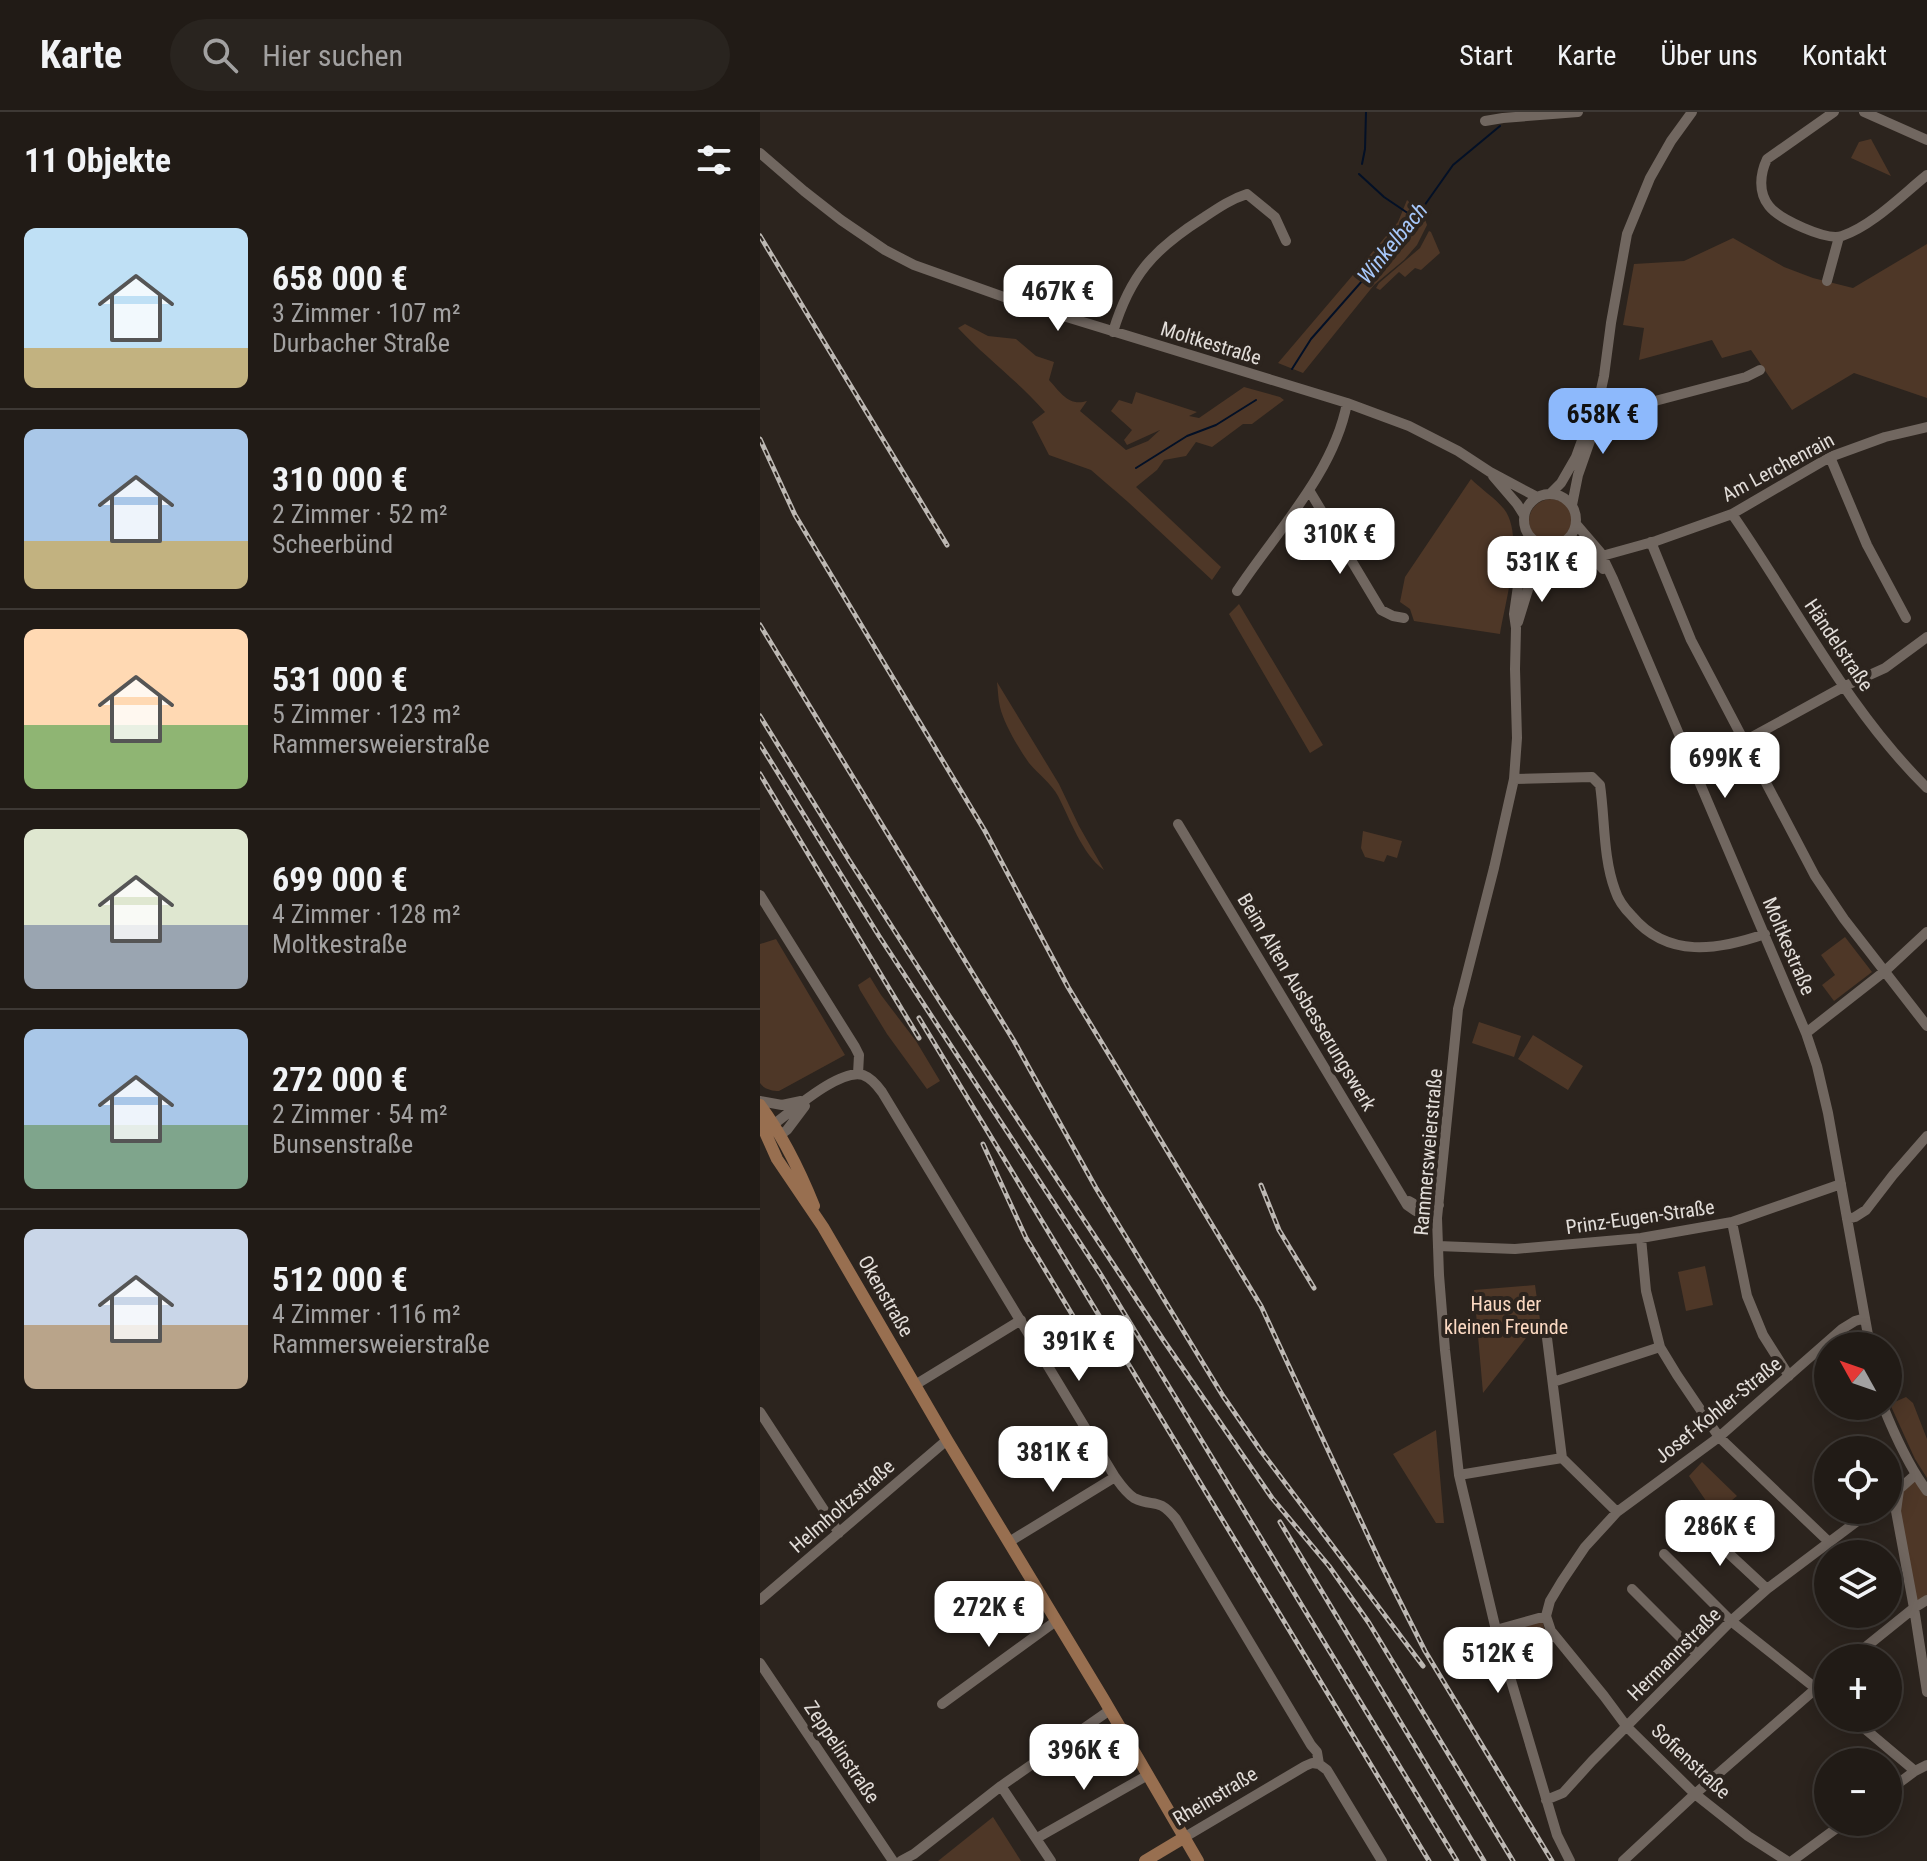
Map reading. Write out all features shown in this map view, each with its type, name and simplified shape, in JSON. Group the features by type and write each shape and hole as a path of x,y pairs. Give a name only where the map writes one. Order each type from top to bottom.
{"main road":[{"name":"Okenstraße","path":"760,1103 777,1159 823,1227 1198,1861"},
{"name":"Okenstraße","path":"767,1133 803,1177 823,1227"},
{"path":"760,1157 777,1159"},
{"name":"Rheinstraße","path":"1145,1861 1185,1837"}],"street":[{"path":"1485,121 1578,112"},
{"path":"1596,409 1598,418 1578,475 1572,505 1576,524 1570,537 1553,545 1538,543 1529,537 1524,526 1524,515 1528,505 1537,497 1551,493 1561,483 1576,457 1596,409 1604,376 1627,234 1650,178 1692,112"},
{"path":"1834,112 1767,159 1761,184 1770,207 1784,217 1818,233 1839,237 1865,224 1927,175"},
{"path":"1864,112 1927,140"},
{"name":"Moltkestraße","path":"760,153 804,191 885,250 914,265 1113,332 1347,403 1409,426 1537,497"},
{"path":"1113,332 1130,287 1157,252 1234,198 1247,194 1275,217 1286,241"},
{"path":"1827,281 1839,237"},
{"path":"1596,409 1617,411 1738,380 1760,370"},
{"path":"1240,586 1309,490 1333,447 1347,403"},
{"name":"Am Lerchenrain","path":"1602,556 1732,514 1830,457 1885,437 1927,427"},
{"path":"1830,457 1867,545 1906,618"},
{"name":"Moltkestraße","path":"1490,472 1524,515"},
{"path":"1309,490 1381,610 1404,618"},
{"path":"1551,493 1572,505"},
{"name":"Händelstraße","path":"1732,514 1843,687 1883,740 1927,788"},
{"name":"Moltkestraße","path":"1576,524 1602,556 1613,579 1806,1033 1817,1066 1868,1332"},
{"name":"Rammersweierstraße","path":"1529,537 1514,614 1517,738 1514,779 1458,1009 1437,1218 1445,1350 1459,1475 1502,1651 1557,1835 1570,1861"},
{"path":"1651,542 1691,640 1815,876 1844,919 1927,1026"},
{"name":"Moltkestraße","path":"1553,545 1576,547 1593,558 1613,579"},
{"name":"Rammersweierstraße","path":"1516,628 1534,570 1553,545"},
{"path":"1691,765 1743,742 1843,687 1885,668 1927,637"},
{"path":"1514,779 1592,777 1600,785 1616,893 1639,924 1661,940 1713,948 1765,934"},
{"name":"Beim Alten Ausbesserungswerk","path":"1178,824 1407,1205 1416,1212 1437,1218"},
{"path":"760,895 855,1047 859,1055 858,1074"},
{"path":"1806,1033 1885,971 1927,932"},
{"path":"767,1133 787,1130 810,1098 845,1076 858,1074 873,1081 1121,1486 1134,1498 1162,1505 1176,1519 1317,1752 1319,1764"},
{"path":"760,1103 782,1105 810,1098"},
{"path":"1847,1219 1866,1210 1927,1136"},
{"name":"Prinz-Eugen-Straße","path":"1438,1246 1515,1249 1641,1238 1732,1222 1841,1184"},
{"path":"1403,1198 1416,1205 1439,1205"},
{"path":"1732,1222 1747,1296 1763,1335 1789,1376"},
{"path":"1641,1238 1646,1291 1660,1347 1719,1437 1827,1540"},
{"name":"Josef-Kohler-Straße","path":"1546,1616 1550,1601 1574,1563 1617,1512 1719,1437 1842,1329 1865,1318"},
{"path":"915,1385 1021,1320"},
{"path":"1546,1330 1562,1458 1617,1512"},
{"path":"1553,1382 1660,1347"},
{"path":"760,1412 839,1533"},
{"path":"1889,1420 1915,1475 1927,1491"},
{"name":"Helmholtzstraße","path":"760,1600 947,1440"},
{"path":"1459,1475 1562,1458"},
{"path":"1902,1487 1915,1475"},
{"path":"1009,1542 1115,1477"},
{"path":"1695,1522 1767,1589"},
{"name":"Hermannstraße","path":"1832,1540 1853,1524"},
{"path":"1898,1524 1927,1692"},
{"name":"Hermannstraße","path":"1546,1800 1563,1793 1731,1621 1814,1553"},
{"path":"1664,1554 1731,1621 1814,1686"},
{"path":"1632,1589 1697,1654"},
{"path":"1869,1644 1927,1600"},
{"path":"1496,1630 1546,1616"},
{"name":"Sofienstraße","path":"1546,1616 1554,1636 1627,1727 1695,1794 1748,1836 1789,1861"},
{"path":"942,1704 1056,1621"},
{"path":"1502,1651 1554,1636"},
{"name":"Zeppelinstraße","path":"760,1663 893,1861"},
{"path":"1623,1861 1814,1690"},
{"path":"901,1861 1110,1710"},
{"path":"1869,1732 1915,1771"},
{"path":"1305,1766 1311,1745"},
{"path":"1305,1766 1319,1764 1327,1770 1380,1861"},
{"path":"1902,1781 1927,1765"},
{"name":"Rheinstraße","path":"1185,1837 1305,1766"},
{"path":"1037,1838 1148,1775"},
{"path":"1001,1786 1051,1861"},
{"path":"1789,1861 1825,1836"}],"green space":[{"path":"1871,139 1891,176 1851,158 1859,142"},
{"path":"1407,200 1424,216 1427,225 1417,245 1374,285 1303,373 1278,363 1398,222"},
{"path":"1429,231 1440,253 1421,270 1415,268 1405,277 1399,272 1380,290 1376,288 1420,248"},
{"path":"1733,238 1784,267 1853,288 1927,244 1927,398 1854,373 1792,410 1751,350 1722,358 1712,340 1639,360 1644,328 1623,325 1634,264 1684,261"},
{"path":"965,324 988,336 1016,339 1036,356 1054,362 1049,380 1070,400 1087,401 1080,411 1126,450 1148,441 1160,430 1127,445 1124,440 1132,430 1111,411 1119,400 1132,404 1136,392 1197,412 1189,416 1199,418 1244,387 1284,400 1252,424 1243,424 1212,447 1196,442 1186,456 1164,460 1136,487 1221,567 1212,580 1091,470 1049,455 1032,422 1045,412 958,328"},
{"path":"1471,479 1504,509 1513,535 1512,570 1500,634 1414,621 1410,609 1400,602 1405,577"},
{"path":"1551,499 1566,506 1573,521 1566,536 1551,543 1536,536 1529,521 1536,506"},
{"path":"1239,604 1323,745 1310,753 1229,614"},
{"path":"997,682 1059,784 1104,870 1083,846 1055,791 1016,744 1002,714"},
{"path":"1363,831 1402,841 1397,858 1387,855 1384,862 1365,857 1361,848"},
{"path":"1845,937 1872,972 1834,1001 1822,985 1835,975 1821,955"},
{"path":"776,939 845,1055 779,1091 768,1089 760,1083 760,944"},
{"path":"870,977 916,1041 940,1081 927,1089 860,990 858,985"},
{"path":"1479,1022 1521,1036 1514,1057 1472,1043"},
{"path":"1533,1035 1583,1066 1568,1090 1518,1059"},
{"path":"1705,1266 1713,1305 1686,1311 1678,1272"},
{"name":"Haus der kleinen Freunde","path":"1535,1285 1540,1320 1483,1393 1474,1290"},
{"path":"1906,1397 1913,1403 1927,1439 1927,1478 1897,1420 1902,1420 1902,1399"},
{"path":"1436,1430 1444,1523 1436,1523 1393,1454"},
{"path":"1702,1462 1737,1496 1715,1514 1689,1476"},
{"path":"1915,1475 1927,1491 1927,1600 1914,1608 1903,1548 1902,1487"},
{"path":"1542,1620 1545,1631 1506,1644 1502,1632"},
{"path":"993,1817 1021,1861 938,1861"}],"waterway":[{"path":"1362,164 1366,112"},
{"name":"Winkelbach","path":"1292,369 1311,339 1407,230 1453,165 1500,126"},
{"path":"1359,174 1384,197 1415,218"},
{"name":"Winkelbach","path":"1136,468 1187,436 1216,425 1256,400"}],"railway":[{"path":"760,236 947,545"},
{"path":"760,439 795,515 985,831 1068,987 1261,1306 1425,1651 1552,1861"},
{"path":"760,625 1014,1041 1096,1188 1223,1396 1423,1666"},
{"path":"760,716 948,1014 1164,1341 1272,1498 1329,1566 1369,1623 1513,1861"},
{"path":"760,744 879,936 1101,1275 1457,1861"},
{"path":"760,774 919,1038"},
{"path":"919,1018 1429,1861"},
{"path":"983,1144 1026,1238 1079,1326"},
{"path":"1261,1185 1279,1230 1314,1288"},
{"path":"1280,1522 1484,1861"}]}
